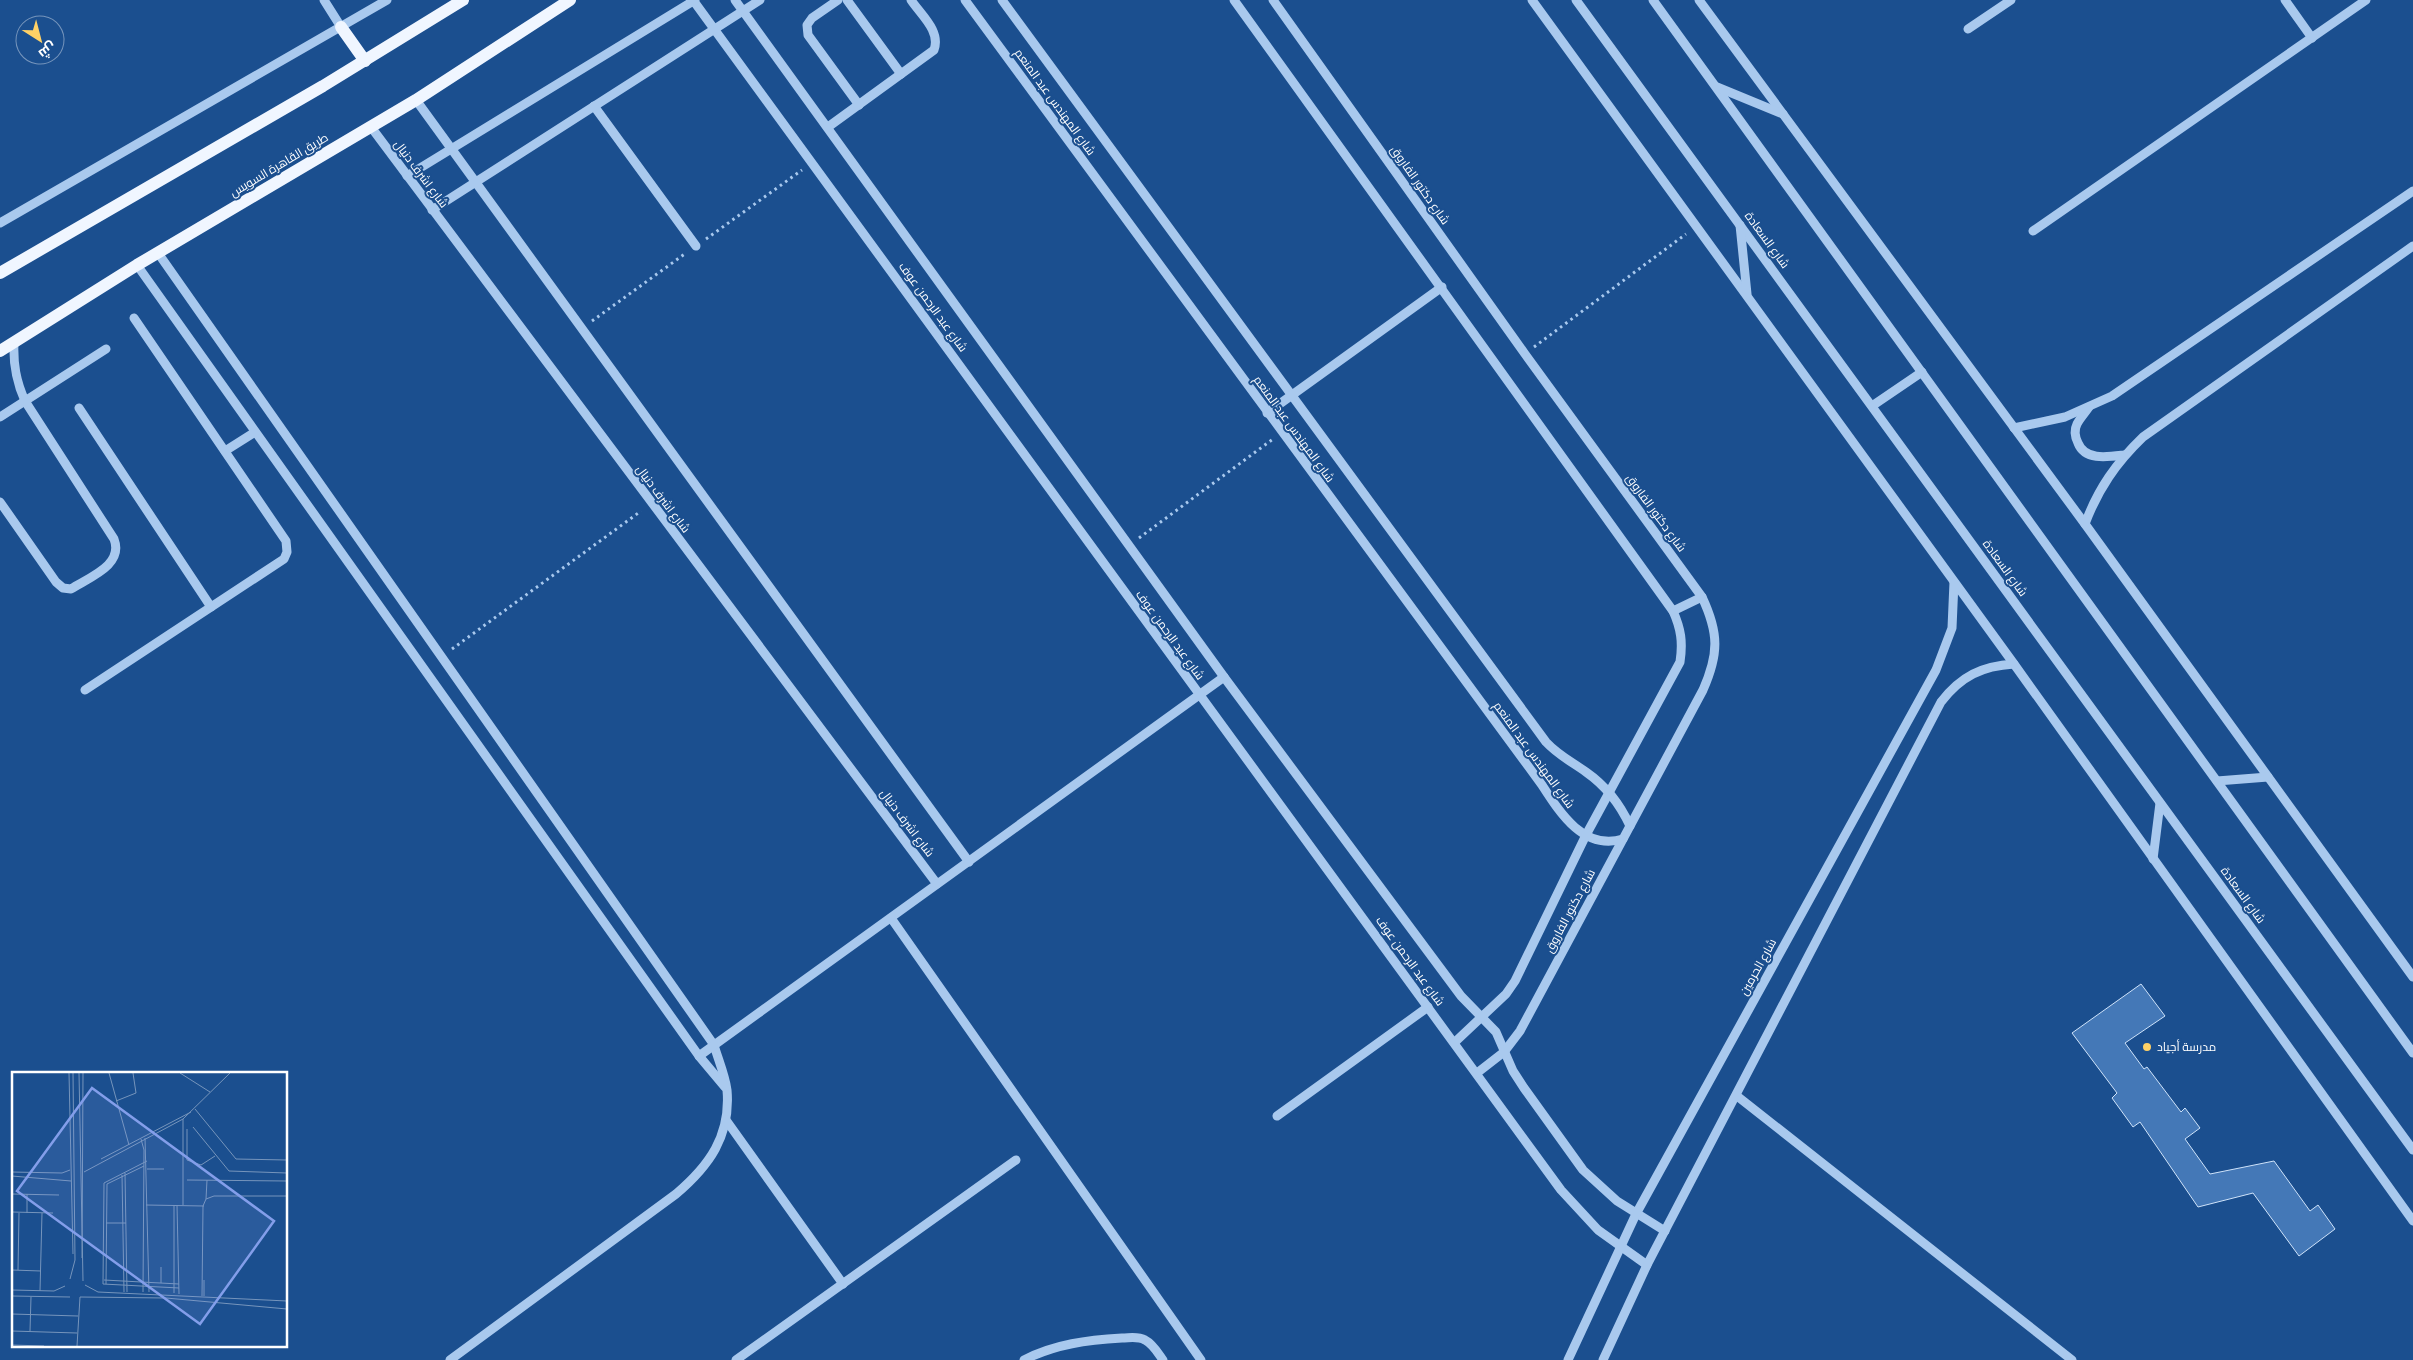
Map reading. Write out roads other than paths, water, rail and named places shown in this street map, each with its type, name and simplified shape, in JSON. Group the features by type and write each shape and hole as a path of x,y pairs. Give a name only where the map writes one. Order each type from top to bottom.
{"main road":[{"path":"0,273 366,61 463,0"},
{"name":"طريق القاهرة السويس","path":"0,351 137,265 371,128 570,0"},
{"path":"341,27 366,61"}],"street":[{"path":"324,0 341,27"},
{"path":"0,223 388,0"},
{"path":"407,176 694,0"},
{"name":"شارع عبد الرحمن عوف","path":"694,0 1199,696 1455,1042 1561,1190 1598,1230 1647,1265"},
{"name":"شارع عبد الرحمن عوف","path":"735,0 1224,677 1452,984 1496,1032 1504,1052 1524,1088 1583,1170 1617,1201 1666,1231"},
{"path":"432,210 760,0"},
{"path":"838,0 812,18 807,25 808,35 859,105"},
{"path":"847,0 901,74"},
{"path":"828,128 934,50 937,42 935,34 911,0"},
{"name":"شارع المهندس عبد المنعم","path":"965,0 1281,433 1542,784 1557,809 1586,835 1603,842 1623,839"},
{"name":"شارع المهندس عبد المنعم","path":"1002,0 1546,742 1557,754 1584,771 1609,793 1630,826"},
{"name":"شارع دكتور الفاروق","path":"1234,0 1442,286 1673,611 1680,627 1683,644 1680,662 1586,835 1515,981 1506,994 1455,1042"},
{"name":"شارع دكتور الفاروق","path":"1273,0 1525,354 1702,597 1713,619 1716,643 1713,668 1520,1031 1504,1052 1477,1073"},
{"path":"1532,0 2014,664 2413,1221"},
{"name":"شارع السعادة","path":"1576,0 2413,1150"},
{"path":"1654,0 2413,1053"},
{"path":"1700,0 2085,524 2413,978"},
{"path":"1968,29 2010,0"},
{"path":"2284,0 2312,38"},
{"path":"2033,231 2366,0"},
{"path":"1716,86 1783,114"},
{"path":"416,100 968,862"},
{"path":"594,106 696,246"},
{"name":"شارع اشرف دنيال","path":"371,128 937,884"},
{"path":"2014,428 2040,423 2089,407 2134,382 2413,190"},
{"path":"1740,225 1748,297"},
{"path":"2085,524 2094,499 2107,476 2124,455 2164,421 2413,246"},
{"path":"158,253 714,1045 727,1089 726,1120 717,1149 700,1174 676,1194 450,1360"},
{"path":"137,265 699,1056 727,1089"},
{"path":"1267,413 1442,286"},
{"path":"85,690 284,559 288,546 134,318"},
{"path":"0,502 56,582 63,588 71,589 114,561 117,553 114,539 25,401 15,372 14,342"},
{"path":"0,417 106,349"},
{"path":"1872,406 1922,372"},
{"path":"2089,407 2077,424 2075,436 2080,449 2091,455 2104,457 2124,455"},
{"path":"79,408 212,607"},
{"path":"225,451 256,432"},
{"name":"شارع الحرمين","path":"1568,1360 1636,1214 1936,670 1952,628 1954,582"},
{"path":"1673,611 1702,597"},
{"path":"1603,1360 1647,1265 1737,1096 1941,702 1952,688 1965,677 1980,669 2014,664"},
{"path":"699,1056 1224,677"},
{"path":"2217,781 2268,777"},
{"path":"2154,859 2160,802"},
{"path":"891,918 1201,1360"},
{"path":"1277,1116 1428,1007"},
{"path":"1737,1096 2072,1360"},
{"path":"726,1120 843,1284"},
{"path":"736,1360 1016,1160"},
{"path":"1024,1360 1039,1352 1066,1344 1137,1337 1151,1344 1163,1360"}],"place":[{"name":"مدرسة أجياد","path":"2147,1047"}]}
